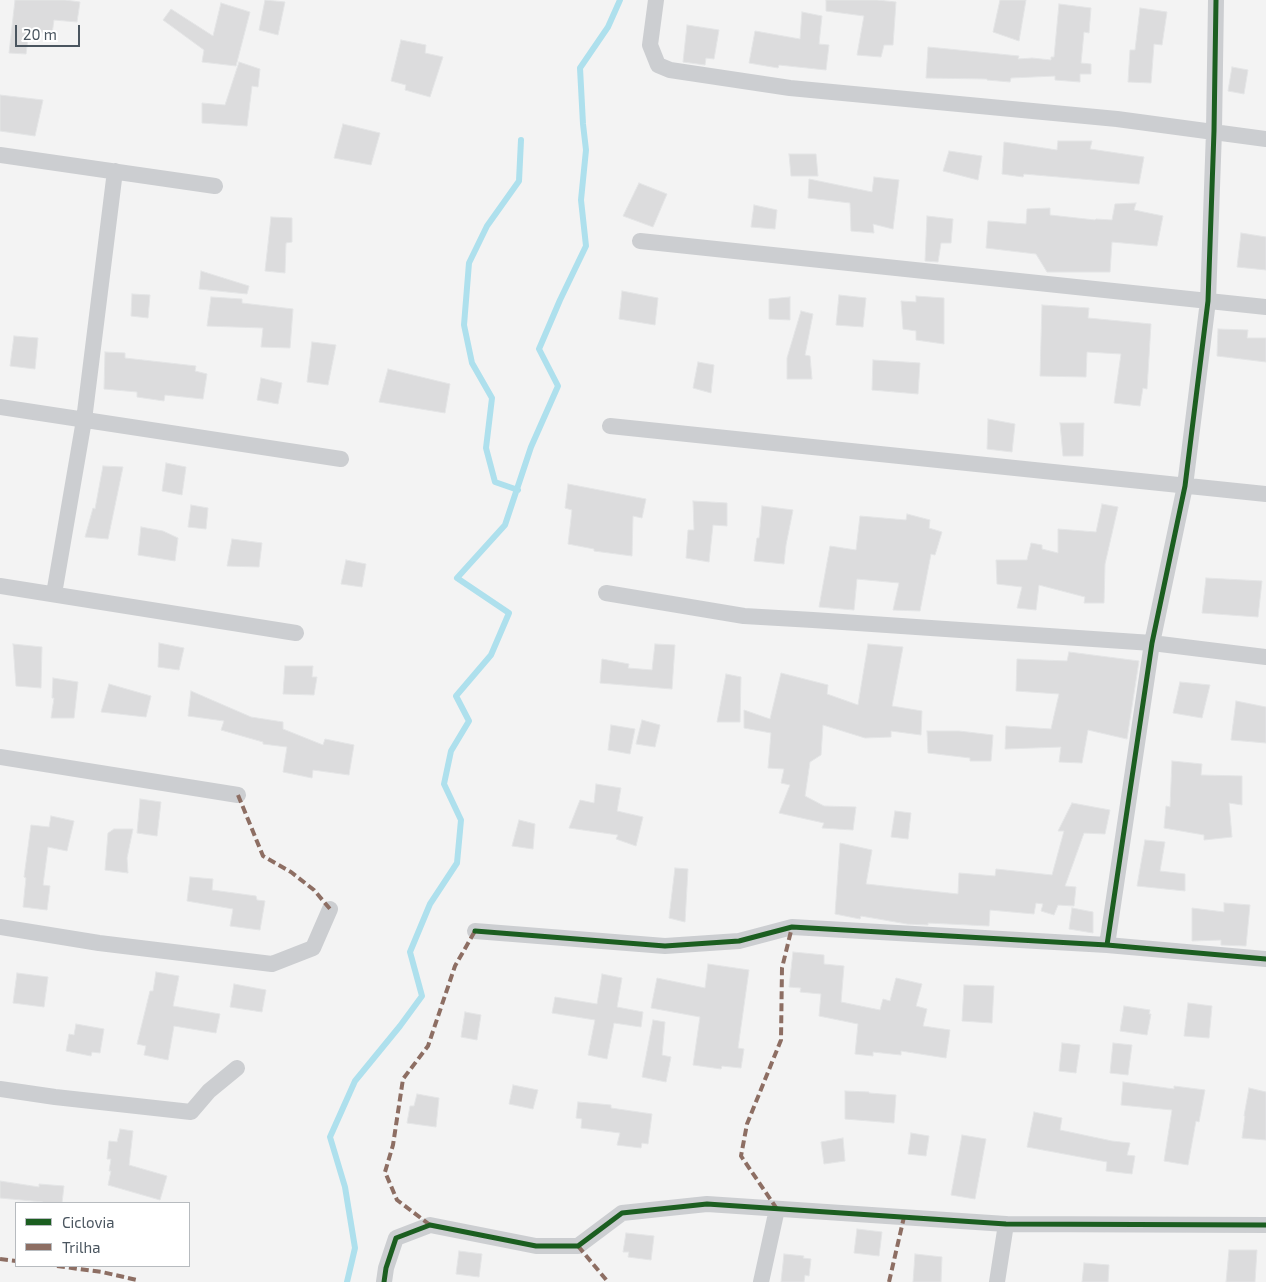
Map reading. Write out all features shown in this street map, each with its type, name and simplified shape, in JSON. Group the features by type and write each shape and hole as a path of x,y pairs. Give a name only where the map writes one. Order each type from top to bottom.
{"street":[{"path":"656,0 650,45 658,64 670,70 790,88 1117,119 1266,139"},
{"path":"1107,945 1152,643 1185,486 1208,301 1216,0"},
{"path":"0,155 215,186"},
{"path":"54,594 84,420 115,171"},
{"path":"640,241 1266,307"},
{"path":"0,407 341,459"},
{"path":"610,426 1266,494"},
{"path":"0,586 296,633"},
{"path":"606,593 744,616 1152,643 1266,657"},
{"path":"0,757 238,795"},
{"path":"0,927 99,943 272,964 313,948 330,909"},
{"path":"475,931 665,946 739,942 792,927 1107,945 1266,959"},
{"path":"0,1089 191,1112 209,1092 237,1068"},
{"path":"384,1282 386,1268 396,1238 430,1225 536,1246 578,1246 622,1213 707,1204 1006,1224 1266,1225"},
{"path":"761,1282 777,1209"},
{"path":"997,1282 1006,1224"}],"building":[{"path":"15,0 65,0 80,2 77,22 54,20 52,34 29,31 26,54 9,53"},
{"path":"265,0 285,2 278,35 259,30"},
{"path":"826,0 896,2 893,45 884,45 881,57 857,55 864,16 826,11"},
{"path":"1000,0 1026,0 1019,41 993,32"},
{"path":"221,3 250,12 236,66 202,62 204,50 163,20 171,9 213,36"},
{"path":"1059,4 1091,8 1089,33 1084,32 1081,63 1091,64 1091,74 1080,74 1080,82 1055,80 1055,76 1011,78 1010,82 987,79 926,78 928,47 1019,56 1018,59 1051,60 1051,57 1054,57"},
{"path":"1140,8 1167,12 1162,45 1154,44 1151,83 1128,82 1130,50 1135,50"},
{"path":"802,12 822,16 819,44 829,45 826,70 779,65 778,68 749,63 755,31 800,39"},
{"path":"687,25 719,30 714,59 706,58 705,65 683,62"},
{"path":"401,40 426,45 425,53 443,57 430,97 405,90 406,85 391,81"},
{"path":"239,62 260,69 258,87 252,86 247,126 202,123 202,103 225,105"},
{"path":"1232,67 1248,70 1244,94 1228,91"},
{"path":"0,95 43,100 35,136 0,131"},
{"path":"343,124 380,133 371,165 334,158"},
{"path":"1058,141 1092,141 1090,149 1144,157 1139,184 1024,174 1023,177 1002,174 1004,142 1057,150"},
{"path":"949,151 982,156 978,180 943,171"},
{"path":"789,154 816,154 818,176 791,176"},
{"path":"874,177 899,180 893,229 873,224 874,233 851,231 850,203 808,198 809,179 872,192"},
{"path":"639,183 667,194 653,227 623,216"},
{"path":"1136,203 1134,210 1163,216 1157,246 1112,242 1110,272 1047,272 1036,254 986,248 988,221 1026,224 1027,209 1050,208 1050,215 1112,220 1115,204"},
{"path":"754,205 777,210 775,229 751,227"},
{"path":"927,216 953,219 951,243 941,243 938,262 925,261"},
{"path":"271,217 292,218 292,242 286,243 285,273 265,271"},
{"path":"1241,233 1266,237 1266,270 1237,267"},
{"path":"201,271 249,286 247,294 199,289"},
{"path":"622,291 658,298 655,325 619,319"},
{"path":"132,294 150,295 148,318 131,316"},
{"path":"839,295 866,298 863,327 836,325"},
{"path":"916,296 944,298 944,344 916,340 916,331 903,329 901,301 916,302"},
{"path":"211,297 242,299 242,303 293,309 290,348 261,347 263,328 207,326"},
{"path":"790,297 790,320 769,319 769,299"},
{"path":"1042,305 1089,308 1088,318 1151,324 1147,389 1143,388 1140,406 1114,403 1121,354 1087,352 1086,377 1040,376"},
{"path":"801,311 813,314 805,355 810,356 812,379 787,379 787,358"},
{"path":"1218,329 1248,330 1247,338 1266,338 1266,362 1217,356"},
{"path":"14,336 38,338 35,369 10,366"},
{"path":"312,342 336,345 328,385 307,382"},
{"path":"105,352 125,353 125,358 196,366 195,371 207,374 203,399 165,395 164,401 137,397 137,392 104,389"},
{"path":"873,360 920,363 918,394 872,390"},
{"path":"698,362 714,365 711,393 693,388"},
{"path":"388,369 450,384 445,413 379,402"},
{"path":"261,378 282,383 278,404 257,400"},
{"path":"988,419 1015,424 1012,452 987,449"},
{"path":"1060,423 1084,423 1083,456 1063,456"},
{"path":"166,463 186,467 182,495 162,491"},
{"path":"103,466 123,467 108,539 85,537 93,508 95,509"},
{"path":"568,484 646,499 642,518 633,516 632,556 594,551 594,549 568,544 572,510 565,508"},
{"path":"693,501 727,503 727,526 713,525 709,562 686,558 688,530 694,530"},
{"path":"1102,504 1118,507 1105,564 1104,603 1084,603 1085,597 1039,585 1036,610 1017,608 1022,587 997,584 996,560 1027,560 1031,543 1042,545 1042,549 1058,553 1058,529 1096,532"},
{"path":"191,505 208,508 206,529 188,527"},
{"path":"762,506 793,510 784,564 754,561 757,538 759,538"},
{"path":"907,514 930,520 929,528 942,532 935,555 931,554 920,611 893,610 899,583 857,579 854,610 819,607 830,546 856,550 860,516 906,520"},
{"path":"141,527 163,531 178,538 175,561 138,555"},
{"path":"232,539 262,543 259,567 227,566"},
{"path":"346,560 366,564 362,587 341,584"},
{"path":"1206,578 1262,581 1258,617 1202,613"},
{"path":"159,643 184,648 179,670 158,667"},
{"path":"13,644 42,647 41,688 16,686"},
{"path":"655,644 675,645 672,689 600,683 602,659 629,664 628,668 652,670"},
{"path":"868,644 903,647 892,706 922,711 921,735 891,731 891,737 865,738 823,725 821,755 810,762 805,796 824,806 856,807 853,830 822,828 824,823 779,813 790,785 781,783 784,769 768,768 771,733 744,728 744,710 770,719 781,673 828,685 827,694 858,705"},
{"path":"1069,652 1139,661 1127,739 1088,730 1082,763 1059,762 1061,747 1005,749 1006,726 1051,729 1059,694 1016,691 1017,659 1067,661"},
{"path":"285,666 313,666 312,677 317,677 314,695 283,694"},
{"path":"726,674 741,677 740,722 717,722"},
{"path":"53,678 78,682 74,718 51,718 54,698 52,698"},
{"path":"1180,682 1210,685 1202,718 1173,713"},
{"path":"109,684 151,696 146,717 101,712"},
{"path":"191,691 251,717 283,722 283,729 323,745 325,739 354,745 349,775 313,770 312,778 283,772 287,747 263,744 263,742 221,730 224,721 188,716"},
{"path":"1236,701 1266,707 1266,743 1231,740"},
{"path":"642,720 660,725 655,747 636,744"},
{"path":"611,725 635,729 630,754 608,750"},
{"path":"927,731 959,731 993,735 991,761 970,761 970,758 928,753"},
{"path":"1172,761 1202,764 1201,775 1242,776 1242,805 1229,803 1232,837 1204,840 1204,835 1164,828 1166,806 1170,807"},
{"path":"596,784 621,788 617,811 643,817 636,846 616,839 618,835 569,828 580,800 594,803"},
{"path":"140,799 161,802 157,836 137,833"},
{"path":"1072,803 1110,810 1105,834 1084,833 1065,886 1076,887 1074,906 1058,905 1054,915 1041,911 1043,904 1036,903 1034,914 990,910 989,926 928,923 928,925 907,924 861,916 860,919 835,914 840,843 872,850 866,884 958,894 959,873 995,876 996,869 1052,875 1064,831 1058,831"},
{"path":"895,811 911,813 908,839 891,837"},
{"path":"51,816 74,821 67,851 48,847 43,885 50,886 47,910 23,907 26,878 24,877 31,825 49,827"},
{"path":"519,820 535,824 533,849 512,846"},
{"path":"114,829 133,829 127,858 128,873 105,870 108,833"},
{"path":"1145,840 1165,842 1160,871 1185,874 1185,891 1137,886"},
{"path":"675,868 688,869 685,922 669,918"},
{"path":"190,877 213,879 212,890 256,896 257,900 265,901 260,930 230,926 233,909 187,901"},
{"path":"1224,903 1250,905 1246,946 1221,945 1221,940 1192,941 1192,908 1224,912"},
{"path":"1072,908 1093,912 1093,933 1069,929"},
{"path":"793,952 824,955 824,964 844,966 841,1002 880,1010 883,999 890,1001 896,978 922,984 916,1006 927,1009 923,1026 950,1030 946,1058 901,1051 901,1055 873,1052 873,1056 855,1054 858,1024 819,1016 821,994 800,992 801,988 789,987"},
{"path":"708,964 749,970 738,1048 744,1049 741,1068 722,1066 721,1069 693,1065 700,1017 651,1008 657,978 705,988"},
{"path":"156,972 179,976 173,1006 220,1014 216,1033 174,1026 168,1060 144,1055 146,1046 137,1044 150,991 153,991"},
{"path":"17,973 48,977 44,1007 13,1003"},
{"path":"602,974 622,978 617,1007 643,1012 641,1027 614,1023 607,1059 588,1055 595,1020 552,1013 555,997 597,1004"},
{"path":"234,984 266,990 262,1012 230,1007"},
{"path":"964,985 994,986 992,1023 962,1021"},
{"path":"1188,1003 1212,1006 1209,1038 1184,1036"},
{"path":"1124,1006 1150,1010 1147,1035 1120,1031"},
{"path":"465,1012 481,1015 477,1040 461,1037"},
{"path":"653,1020 665,1022 662,1055 671,1057 666,1082 642,1077"},
{"path":"76,1024 104,1029 100,1053 92,1052 91,1056 66,1051 69,1034 74,1035"},
{"path":"1062,1043 1080,1045 1076,1073 1059,1071"},
{"path":"1113,1043 1132,1045 1128,1075 1110,1073"},
{"path":"1123,1082 1174,1089 1174,1086 1205,1090 1199,1122 1196,1121 1188,1165 1164,1161 1172,1110 1121,1105"},
{"path":"513,1085 538,1090 533,1109 509,1104"},
{"path":"1249,1088 1266,1092 1266,1140 1242,1138"},
{"path":"845,1091 896,1095 894,1123 845,1119"},
{"path":"417,1094 439,1098 436,1127 407,1123 410,1106 414,1106"},
{"path":"578,1102 611,1105 611,1108 652,1114 648,1144 642,1143 641,1148 617,1145 620,1133 581,1128 582,1119 576,1118"},
{"path":"1034,1112 1062,1118 1060,1130 1130,1143 1127,1155 1135,1156 1132,1174 1106,1171 1107,1162 1027,1147"},
{"path":"120,1129 133,1131 129,1165 167,1176 160,1200 108,1185 111,1171 109,1171 111,1159 107,1159 109,1141 117,1142"},
{"path":"911,1133 929,1136 926,1156 908,1154"},
{"path":"962,1135 986,1139 975,1199 951,1195"},
{"path":"843,1138 845,1161 824,1164 821,1142"},
{"path":"0,1181 39,1187 39,1184 64,1186 62,1202 0,1198"},
{"path":"857,1229 882,1232 879,1256 854,1253"},
{"path":"626,1233 654,1236 651,1260 628,1257 629,1252 623,1252"},
{"path":"1229,1250 1257,1250 1255,1282 1226,1282"},
{"path":"459,1251 482,1254 479,1277 456,1274"},
{"path":"784,1254 804,1256 803,1258 811,1259 809,1276 805,1275 804,1282 781,1282"},
{"path":"915,1254 942,1257 941,1282 913,1282"},
{"path":"1084,1263 1109,1265 1108,1282 1082,1282"}],"waterway":[{"path":"347,1282 355,1248 345,1187 330,1137 355,1081 422,996 410,952 430,904 457,863 461,820 444,784 451,751 469,721 456,696 491,655 509,613 457,578 505,525 531,447 558,386 539,349 586,246 581,200 586,150 580,68 608,27 620,0"},
{"path":"518,490 495,482 486,448 492,398 472,363 464,325 469,263 487,226 519,181 521,140"}],"marked path":[{"path":"238,795 263,856 291,872 314,890 330,909"},
{"path":"777,1209 741,1156 747,1124 781,1040 782,968 792,927"},
{"path":"430,1225 397,1200 385,1172 393,1145 403,1079 428,1046 455,966 475,931"},
{"path":"889,1282 904,1217"},
{"path":"578,1246 608,1282"},
{"path":"0,1259 15,1261"},
{"path":"64,1267 102,1272 137,1280"}],"cycle path":[{"path":"1107,945 1152,643 1185,486 1208,301 1216,0"},
{"path":"475,931 665,946 739,941 792,927 1107,945 1266,959"},
{"path":"384,1282 386,1268 396,1238 430,1225 536,1246 578,1246 622,1213 707,1204 1006,1224 1266,1225"}]}
